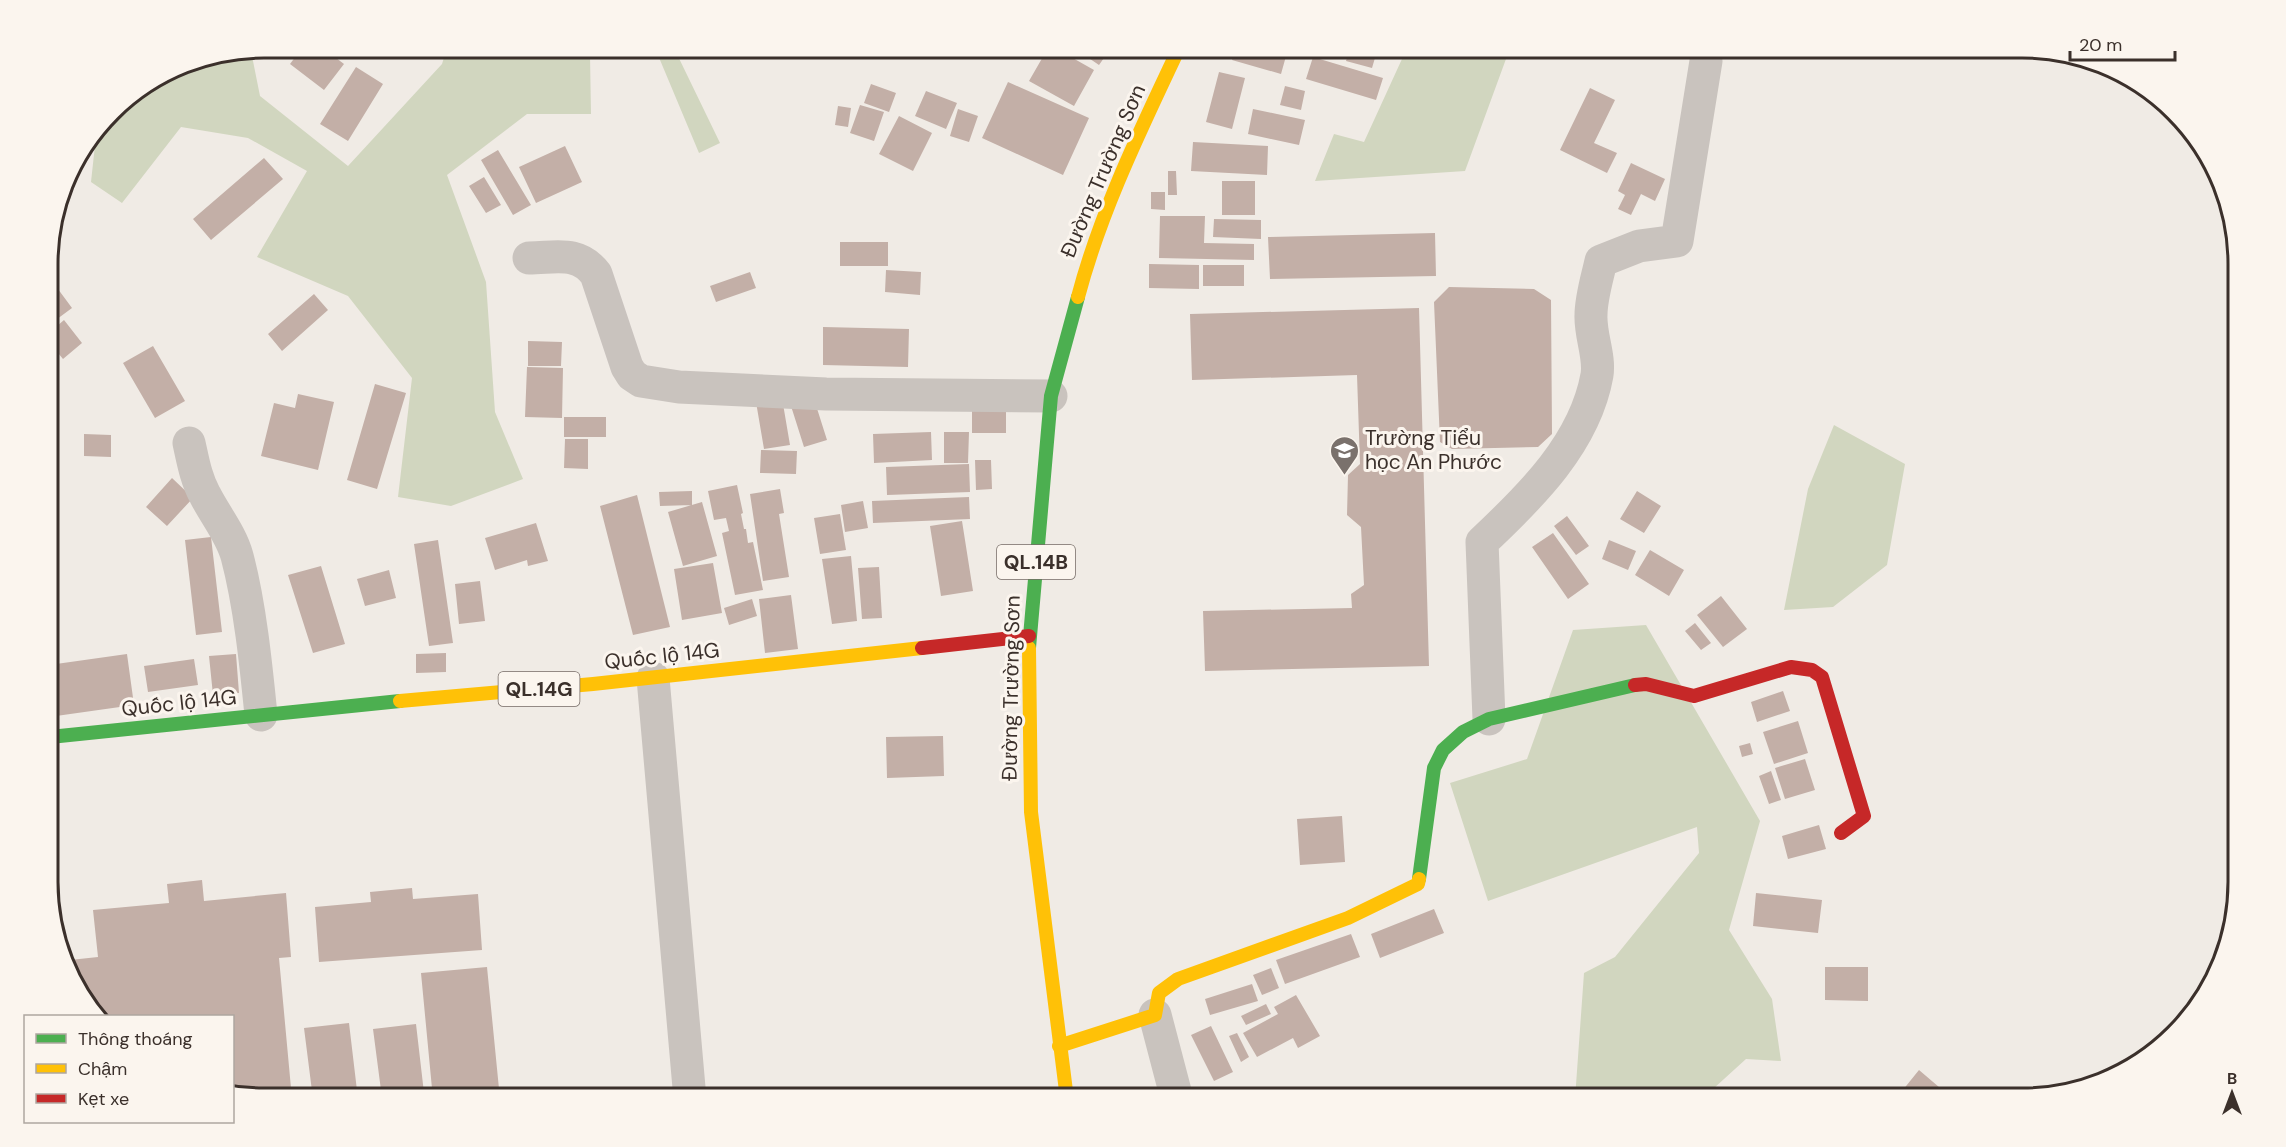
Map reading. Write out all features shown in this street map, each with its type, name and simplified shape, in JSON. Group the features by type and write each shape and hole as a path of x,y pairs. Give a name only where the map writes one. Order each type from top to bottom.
{"main road":[{"name":"Đường Trường Sơn","path":"1065,1088 1031,812 1029,636 1051,396 1089,254 1131,149 1174,58"},
{"name":"Quốc lộ 14G","path":"58,736 653,678 1029,636"},
{"path":"1059,1046 1155,1015 1159,993 1179,978 1348,918 1418,884 1434,768 1443,750 1463,732 1489,719 1597,695 1621,687 1646,684 1694,696 1791,667 1812,670 1822,677 1864,816 1840,833"}],"street":[{"path":"1489,719 1482,542 1508,518 1563,454 1586,414 1597,372 1590,315 1601,261 1639,246 1677,241 1706,61"},
{"path":"529,258 577,257 589,264 596,274 627,367 632,375 642,381 679,387 826,394 1051,396"},
{"path":"189,443 194,469 205,495 237,554 251,633 261,715"},
{"path":"653,678 689,1088"},
{"path":"1155,1015 1174,1088"}],"green space":[{"path":"1402,58 1506,58 1465,171 1315,181 1334,134 1364,142"},
{"path":"253,59 260,96 348,166 442,64 444,59 590,59 591,114 527,114 447,175 486,282 495,412 523,479 451,506 398,497 412,378 348,296 257,257 307,171 248,138 181,127 122,203 91,182 95,148 110,129 150,93 186,74 224,62"},
{"path":"660,59 679,59 720,143 699,153"},
{"path":"1834,425 1905,464 1887,565 1833,607 1784,610 1808,489"},
{"path":"1646,625 1760,821 1729,930 1772,999 1781,1061 1746,1059 1714,1088 1576,1088 1584,973 1615,957 1699,853 1697,827 1488,901 1450,783 1527,759 1573,630"}],"building":[{"path":"1233,58 1285,58 1281,74"},
{"path":"1313,58 1383,78 1376,100 1306,79"},
{"path":"1347,58 1375,58 1372,68 1346,61"},
{"path":"294,59 337,59 344,64 324,90 290,64"},
{"path":"1042,59 1074,59 1094,70 1074,106 1029,81"},
{"path":"1089,59 1104,59 1099,65"},
{"path":"356,67 383,84 348,141 320,124"},
{"path":"1219,72 1245,78 1232,129 1206,122"},
{"path":"1008,82 1089,118 1063,175 982,138"},
{"path":"871,84 896,93 889,112 864,103"},
{"path":"1285,86 1305,91 1301,110 1280,105"},
{"path":"1590,88 1615,100 1594,143 1617,153 1607,173 1560,150"},
{"path":"926,91 957,103 946,129 915,116"},
{"path":"860,105 884,112 874,141 850,133"},
{"path":"838,106 851,108 848,127 835,125"},
{"path":"958,109 978,116 969,142 950,136"},
{"path":"1253,109 1305,120 1299,145 1248,134"},
{"path":"899,116 932,133 913,171 879,154"},
{"path":"1193,142 1268,146 1267,175 1191,171"},
{"path":"565,146 582,182 536,203 519,167"},
{"path":"498,150 531,205 513,215 481,160"},
{"path":"264,158 283,179 211,240 193,219"},
{"path":"1631,163 1665,179 1655,201 1641,194 1631,215 1618,209 1625,195 1618,191"},
{"path":"1168,171 1176,171 1177,195 1168,195"},
{"path":"484,177 501,205 486,213 469,186"},
{"path":"1222,181 1255,181 1255,215 1222,215"},
{"path":"1151,192 1165,192 1165,210 1151,209"},
{"path":"1160,216 1205,216 1204,243 1254,244 1254,260 1159,258"},
{"path":"1214,219 1261,220 1261,239 1213,237"},
{"path":"1435,233 1436,276 1270,279 1268,237"},
{"path":"840,242 888,242 888,266 840,266"},
{"path":"1149,264 1199,265 1199,289 1149,288"},
{"path":"1203,265 1244,265 1244,286 1203,286"},
{"path":"886,270 921,272 920,295 885,292"},
{"path":"750,272 756,288 716,302 710,286"},
{"path":"1449,287 1534,289 1551,300 1552,434 1538,447 1452,449 1440,442 1434,302"},
{"path":"59,290 72,308 59,318"},
{"path":"314,294 328,310 282,351 268,334"},
{"path":"1419,308 1429,666 1205,671 1203,611 1352,608 1351,594 1364,585 1361,527 1347,515 1348,475 1360,464 1357,375 1192,380 1190,314"},
{"path":"64,320 82,343 63,359 59,354 59,324"},
{"path":"823,327 909,329 908,367 823,365"},
{"path":"528,341 562,342 561,366 528,366"},
{"path":"153,346 185,401 155,418 123,363"},
{"path":"527,367 563,368 562,418 525,417"},
{"path":"375,384 406,393 377,489 347,480"},
{"path":"298,394 334,402 318,470 261,456 274,403 295,408"},
{"path":"782,398 790,445 764,449 756,402"},
{"path":"814,399 827,440 804,447 791,406"},
{"path":"972,402 1006,402 1006,433 972,433"},
{"path":"564,417 606,417 606,437 564,437"},
{"path":"931,432 932,460 874,463 873,434"},
{"path":"944,432 969,432 968,463 944,463"},
{"path":"84,434 111,435 111,457 84,456"},
{"path":"565,439 588,439 588,469 564,468"},
{"path":"761,450 797,451 796,474 760,473"},
{"path":"975,460 991,460 992,489 976,490"},
{"path":"969,464 970,492 887,495 886,467"},
{"path":"172,478 193,498 167,526 146,507"},
{"path":"737,485 744,529 746,529 748,543 753,542 763,590 735,595 722,533 729,531 726,518 714,520 708,491"},
{"path":"780,489 784,513 779,514 789,577 763,581 750,494"},
{"path":"692,491 692,505 660,506 659,492"},
{"path":"1637,491 1661,506 1644,533 1620,519"},
{"path":"637,495 670,627 633,635 600,506"},
{"path":"969,497 970,519 873,523 872,501"},
{"path":"863,501 868,528 845,532 841,505"},
{"path":"702,502 717,556 683,566 668,512"},
{"path":"840,514 846,550 820,554 814,518"},
{"path":"1567,516 1589,546 1576,555 1554,526"},
{"path":"962,521 973,591 941,596 930,526"},
{"path":"536,523 548,561 528,566 527,560 495,570 485,538"},
{"path":"1553,533 1589,584 1568,599 1532,547"},
{"path":"211,537 222,632 196,635 185,540"},
{"path":"438,540 453,643 429,646 414,544"},
{"path":"1609,540 1636,551 1628,570 1602,559"},
{"path":"1650,550 1684,570 1669,596 1635,575"},
{"path":"851,556 857,621 832,624 822,559"},
{"path":"713,563 722,613 682,620 674,569"},
{"path":"321,566 345,644 313,653 288,575"},
{"path":"879,567 882,618 862,619 858,568"},
{"path":"389,570 396,598 365,606 357,579"},
{"path":"480,581 485,621 459,624 455,584"},
{"path":"791,595 798,649 765,653 759,599"},
{"path":"1721,596 1747,629 1723,647 1697,615"},
{"path":"752,599 757,616 729,625 724,608"},
{"path":"1695,623 1711,643 1701,650 1685,631"},
{"path":"446,653 446,672 416,673 416,654"},
{"path":"127,654 134,705 58,716 58,664"},
{"path":"236,654 239,693 213,695 209,656"},
{"path":"194,659 198,685 148,692 144,666"},
{"path":"1783,691 1790,711 1757,722 1751,702"},
{"path":"1798,721 1808,753 1774,764 1763,732"},
{"path":"943,736 944,776 887,778 886,737"},
{"path":"1750,743 1753,754 1742,757 1739,746"},
{"path":"1805,759 1815,790 1785,799 1775,768"},
{"path":"1771,771 1781,800 1769,804 1759,776"},
{"path":"1342,816 1345,862 1300,865 1297,819"},
{"path":"1819,825 1826,849 1788,859 1782,836"},
{"path":"202,880 204,901 286,893 291,957 279,958 291,1088 234,1086 234,1015 107,1015 86,985 74,960 98,957 93,910 169,903 167,884"},
{"path":"412,888 413,899 478,894 482,950 319,962 315,907 371,902 370,892"},
{"path":"1756,893 1822,900 1818,933 1753,926"},
{"path":"1434,909 1444,933 1380,958 1371,934"},
{"path":"1351,934 1360,957 1285,984 1276,960"},
{"path":"487,967 499,1088 432,1088 421,973"},
{"path":"1825,967 1868,967 1868,1001 1825,1000"},
{"path":"1271,968 1279,988 1262,995 1253,975"},
{"path":"1252,984 1258,1001 1210,1015 1205,999"},
{"path":"1296,995 1320,1036 1298,1048 1293,1038 1257,1057 1243,1033 1278,1014 1274,1007"},
{"path":"1266,1004 1271,1014 1246,1025 1241,1016"},
{"path":"349,1023 357,1088 312,1088 304,1028"},
{"path":"416,1024 423,1088 381,1088 373,1029"},
{"path":"1211,1026 1233,1072 1214,1081 1191,1035"},
{"path":"1237,1033 1249,1057 1241,1062 1229,1036"},
{"path":"1919,1070 1940,1088 1904,1088"}],"traffic: fast":[{"path":"1029,648 1051,396 1078,297"},
{"path":"1419,879 1434,768 1443,750 1463,732 1489,719 1635,685"},
{"path":"58,736 400,701"}],"traffic: slow":[{"path":"1078,297 1110,201 1174,58"},
{"path":"400,701 593,684 922,648"},
{"path":"1029,648 1031,812 1066,1088"},
{"path":"1059,1046 1155,1015 1159,993 1178,979 1348,918 1418,884 1419,879"}],"traffic: jam":[{"path":"922,648 1029,636"},
{"path":"1635,685 1646,684 1694,696 1791,667 1812,670 1822,677 1864,816 1841,833"}],"place":[{"name":"Trường Tiểu học An Phước","path":"1344,476"}]}
